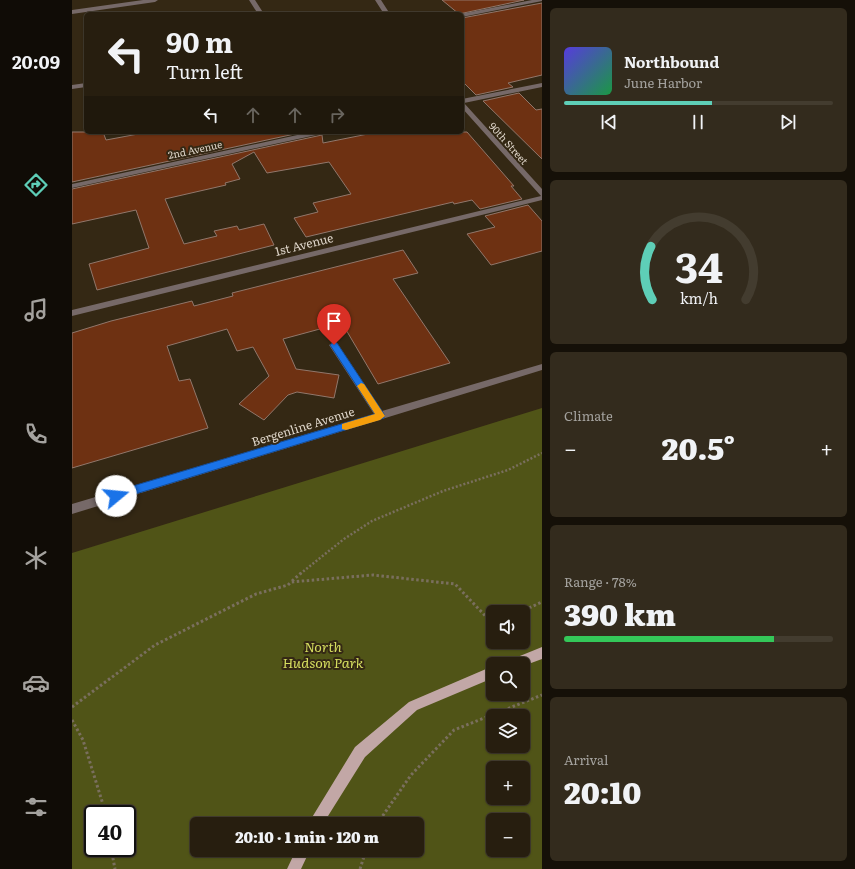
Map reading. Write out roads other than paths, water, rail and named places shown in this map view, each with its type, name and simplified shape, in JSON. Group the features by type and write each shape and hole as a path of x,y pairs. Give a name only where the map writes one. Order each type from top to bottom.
{"main road":[{"path":"530,658 542,653"},
{"path":"319,817 360,752 413,706 486,675"},
{"path":"294,869 300,857"}],"street":[{"path":"72,12 155,0"},
{"path":"252,0 260,12"},
{"path":"378,0 386,12"},
{"path":"464,14 541,0"},
{"path":"72,87 84,85"},
{"path":"464,101 542,85"},
{"name":"90th Street","path":"464,106 542,194"},
{"name":"2nd Avenue","path":"72,186 312,134"},
{"name":"1st Avenue","path":"72,313 542,198"},
{"path":"334,345 380,416"},
{"name":"Bergenline Avenue","path":"72,509 542,367"}],"park label":[{"name":"North Hudson Park","path":"323,654"}]}
